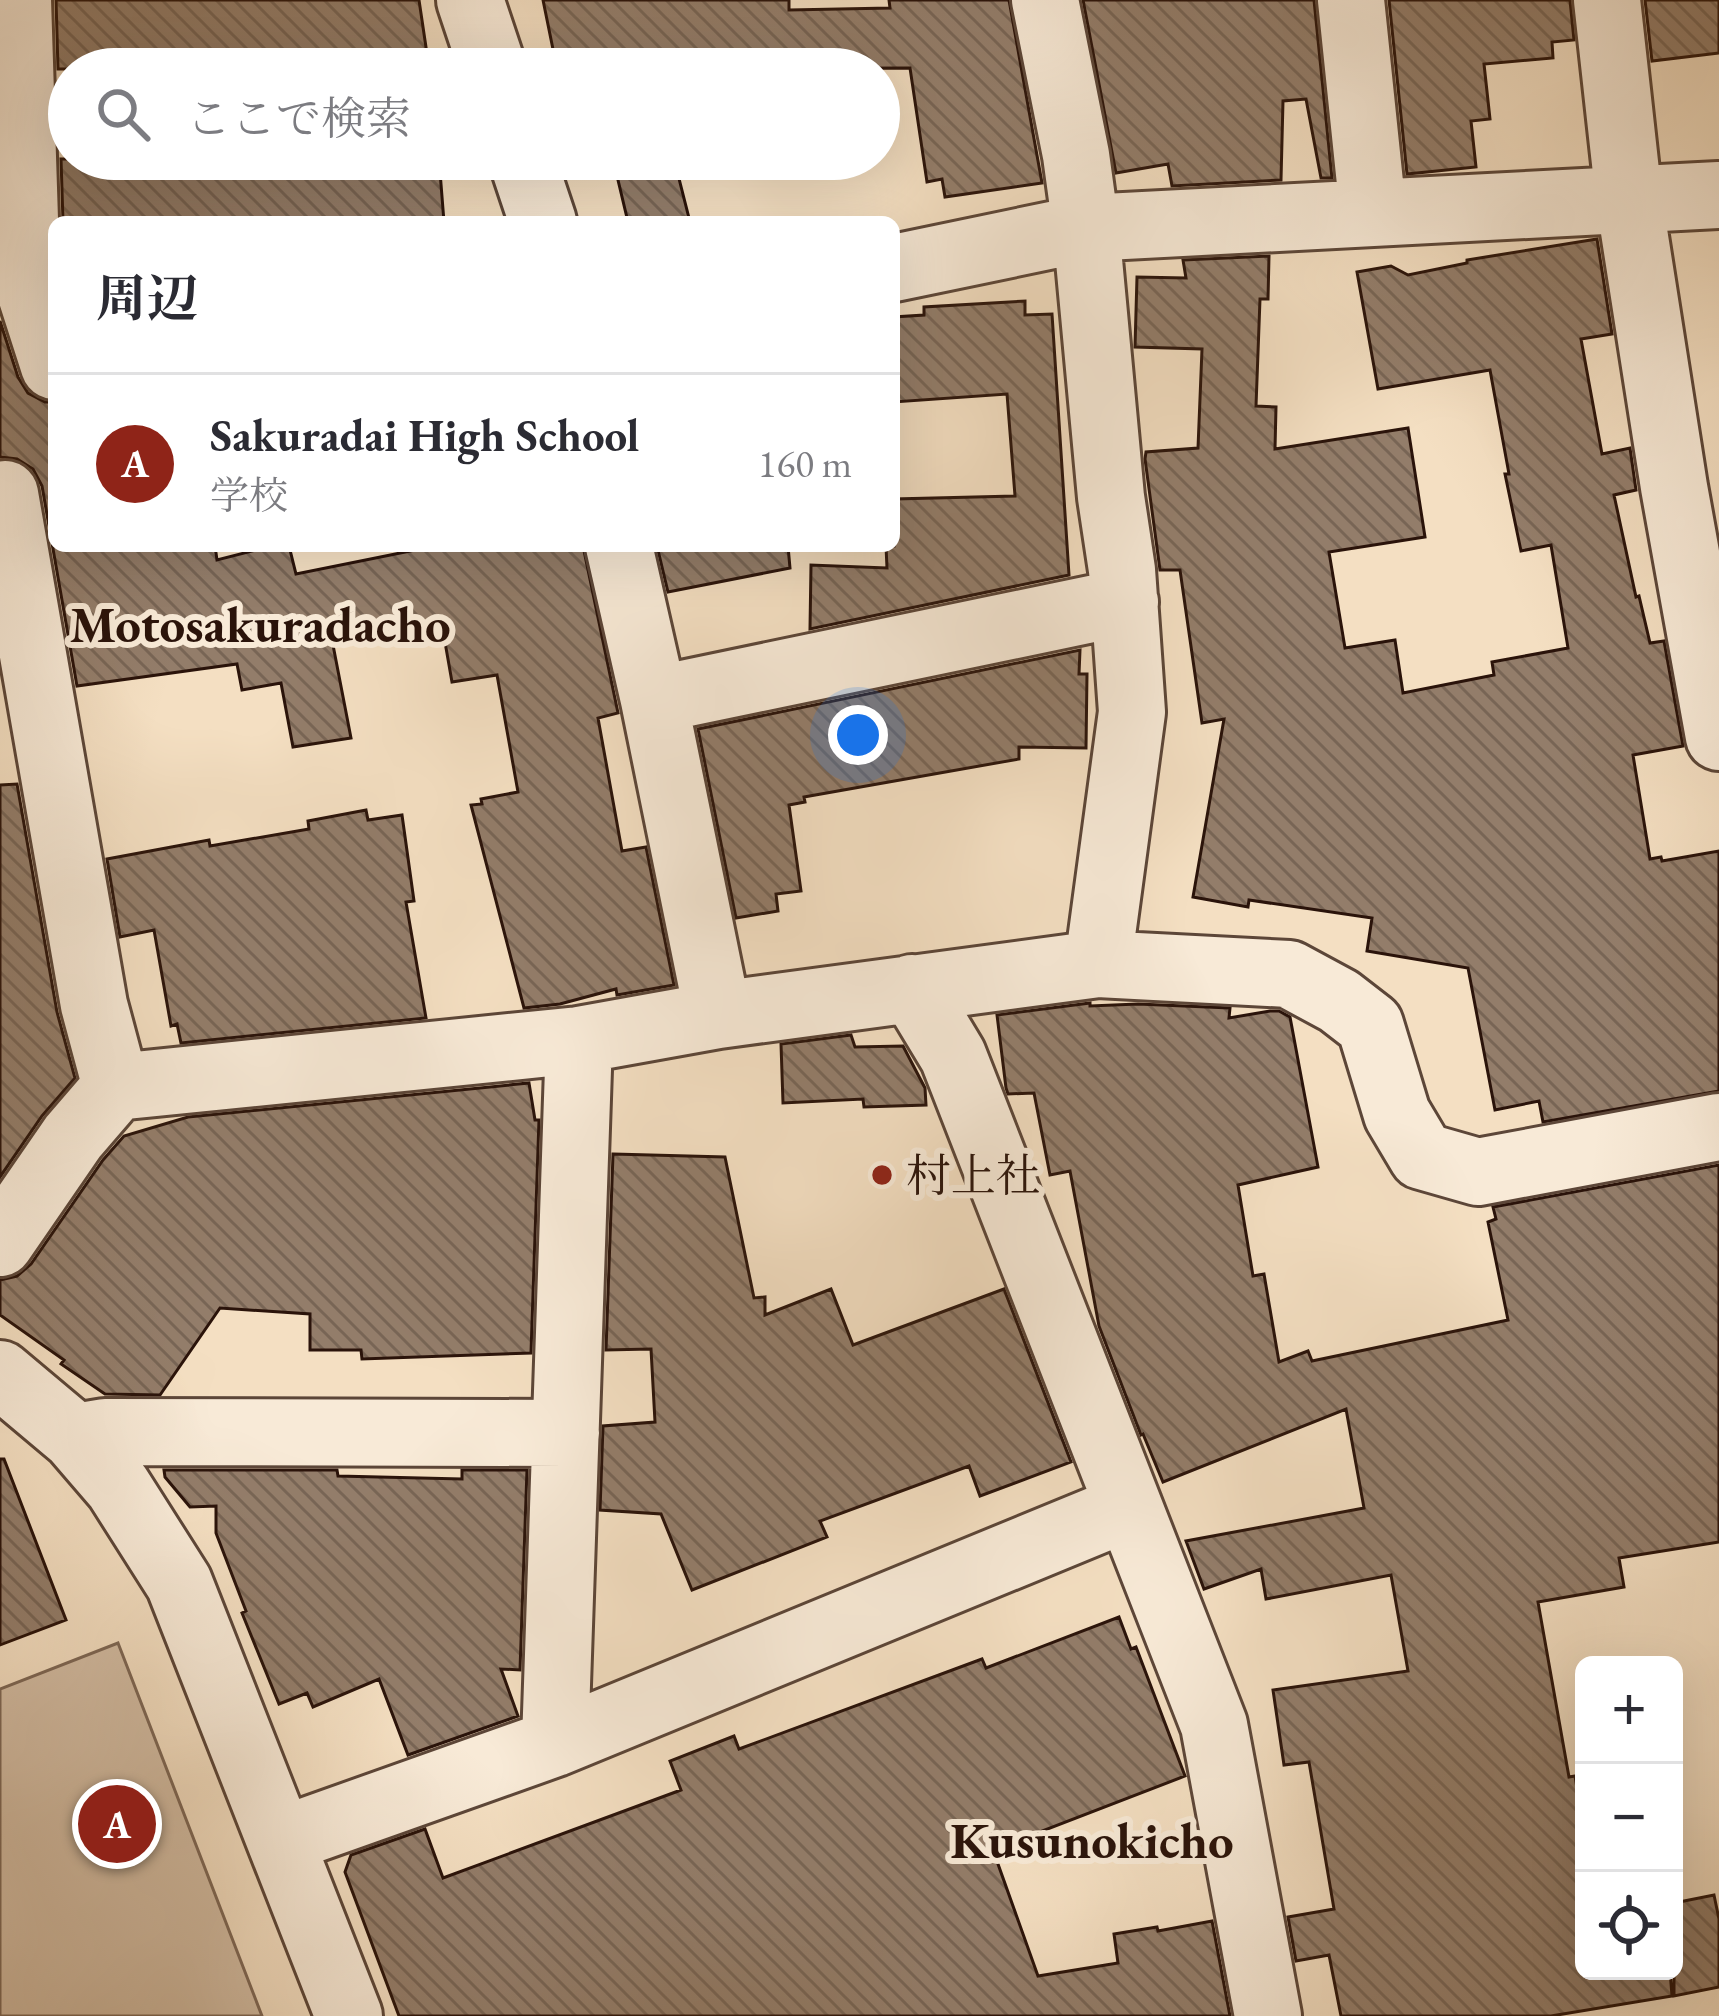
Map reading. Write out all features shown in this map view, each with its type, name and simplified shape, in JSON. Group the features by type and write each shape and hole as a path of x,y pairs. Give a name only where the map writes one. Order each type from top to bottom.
{"street":[{"path":"18,0 27,282 48,347"},
{"path":"470,0 486,48"},
{"path":"1045,0 1086,228 1132,712 1098,964"},
{"path":"1351,0 1373,212"},
{"path":"1607,0 1629,199 1701,531 1719,737"},
{"path":"529,180 541,216"},
{"path":"900,267 1086,228 1719,195"},
{"path":"20,489 94,1005 116,1087"},
{"path":"620,552 718,1015"},
{"path":"654,700 1125,602"},
{"path":"0,1243 73,1137 116,1087 579,1040 718,1015 1098,964 1289,974 1339,1000 1370,1025 1397,1114 1422,1156 1478,1172 1719,1127"},
{"path":"912,988 953,1057 1214,1725 1268,2016"},
{"path":"556,1744 579,1040"},
{"path":"28,1410 105,1432 566,1433"},
{"path":"28,1410 118,1487 179,1583 349,2016"},
{"path":"282,1840 556,1744 1129,1507"}],"shaded area":[{"path":"118,1643 262,2016 0,2016 0,1689"}],"building":[{"path":"56,0 419,0 426,48 57,48"},
{"path":"543,0 789,0 789,10 890,8 889,0 1009,0 1042,183 945,197 942,179 927,182 910,68 900,68 900,48 553,48"},
{"path":"1083,0 1314,0 1332,178 1321,178 1306,99 1283,101 1281,180 1172,186 1168,164 1116,173"},
{"path":"1389,0 1570,0 1574,40 1552,42 1553,58 1484,64 1490,119 1471,121 1476,167 1407,174"},
{"path":"1645,0 1719,0 1719,53 1652,61"},
{"path":"62,180 441,180 444,216 63,216"},
{"path":"618,180 679,180 688,216 627,216"},
{"path":"1597,239 1612,334 1581,339 1602,454 1630,448 1636,490 1614,495 1650,643 1664,641 1683,746 1633,755 1650,859 1719,851 1719,1091 1543,1122 1539,1101 1495,1110 1468,968 1367,951 1372,918 1193,897 1224,719 1202,723 1180,570 1160,570 1145,459 1146,452 1198,448 1202,349 1135,347 1137,277 1186,278 1183,260 1269,256 1268,299 1260,299 1256,406 1276,407 1275,449 1408,428 1425,537 1329,552 1345,648 1395,640 1403,693 1494,675 1492,662 1568,648 1551,545 1521,551 1490,370 1378,389 1357,272 1391,266 1408,275 1467,260"},
{"path":"1025,301 1025,315 1052,314 1069,575 810,629 811,565 887,568 886,552 900,552 900,499 1015,496 1007,394 900,402 900,317 924,315 924,307"},
{"path":"0,321 18,377 28,393 48,402 48,520 42,486 33,469 17,459 0,457"},
{"path":"54,552 216,552 217,560 248,552 290,552 296,574 405,552 584,552 618,713 598,718 622,851 646,847 674,985 617,995 616,989 524,1008 471,805 518,792 497,675 452,682 442,625 333,645 351,738 293,747 281,683 242,690 237,664 77,686"},
{"path":"658,552 789,552 790,568 668,592"},
{"path":"1080,650 1079,674 1087,674 1086,748 1019,747 1019,759 804,797 805,802 789,805 801,891 776,894 778,911 736,918 698,729"},
{"path":"17,784 57,1012 75,1078 0,1177 0,785"},
{"path":"366,810 368,820 402,815 414,901 406,902 426,1018 181,1043 177,1024 171,1026 154,930 120,937 107,859 209,840 210,846 309,829 308,821"},
{"path":"1090,1003 1230,1008 1229,1018 1270,1011 1290,1017 1318,1167 1238,1185 1253,1276 1264,1274 1279,1362 1308,1351 1312,1361 1508,1320 1488,1222 1496,1219 1493,1207 1719,1165 1719,1542 1619,1558 1624,1587 1538,1602 1569,1777 1575,1776 1575,1980 1671,1980 1672,1996 1551,2016 1341,2016 1329,1955 1296,1961 1288,1917 1334,1909 1309,1762 1284,1765 1273,1690 1408,1671 1391,1575 1266,1599 1261,1569 1204,1589 1186,1541 1364,1508 1346,1409 1163,1482 1099,1326 1070,1171 1050,1175 1034,1093 1008,1094 997,1015"},
{"path":"851,1035 855,1047 903,1046 925,1088 926,1105 864,1107 863,1099 783,1103 781,1044"},
{"path":"529,1083 535,1120 539,1120 531,1353 362,1359 361,1350 310,1350 310,1314 220,1308 160,1395 105,1394 0,1315 0,1280 17,1276 31,1264 124,1136 188,1117"},
{"path":"613,1154 725,1157 754,1298 765,1297 765,1315 831,1289 853,1345 1004,1289 1071,1462 980,1496 969,1466 820,1521 827,1537 692,1590 661,1514 600,1510 603,1426 655,1422 651,1349 606,1350"},
{"path":"0,1459 4,1459 66,1620 0,1645"},
{"path":"164,1470 337,1470 338,1476 462,1479 462,1470 527,1470 520,1670 501,1669 518,1716 408,1755 379,1679 313,1707 307,1693 279,1704 216,1533 216,1506 190,1507"},
{"path":"1119,1617 1131,1649 1136,1647 1185,1776 993,1850 1038,1976 1118,1963 1114,1934 1212,1921 1230,2016 399,2016 345,1872 351,1855 425,1829 443,1878 681,1790 670,1761 734,1736 739,1749 982,1659 986,1668"},
{"path":"1714,1895 1719,1919 1719,1987 1674,1996 1674,1980 1683,1980 1683,1901"}],"place":[{"name":"村上社","path":"882,1175"},
{"name":"Sakuradai High School","path":"117,1824"}],"district":[{"name":"Motosakuradacho","path":"260,624"},
{"name":"Kusunokicho","path":"1092,1840"}]}
